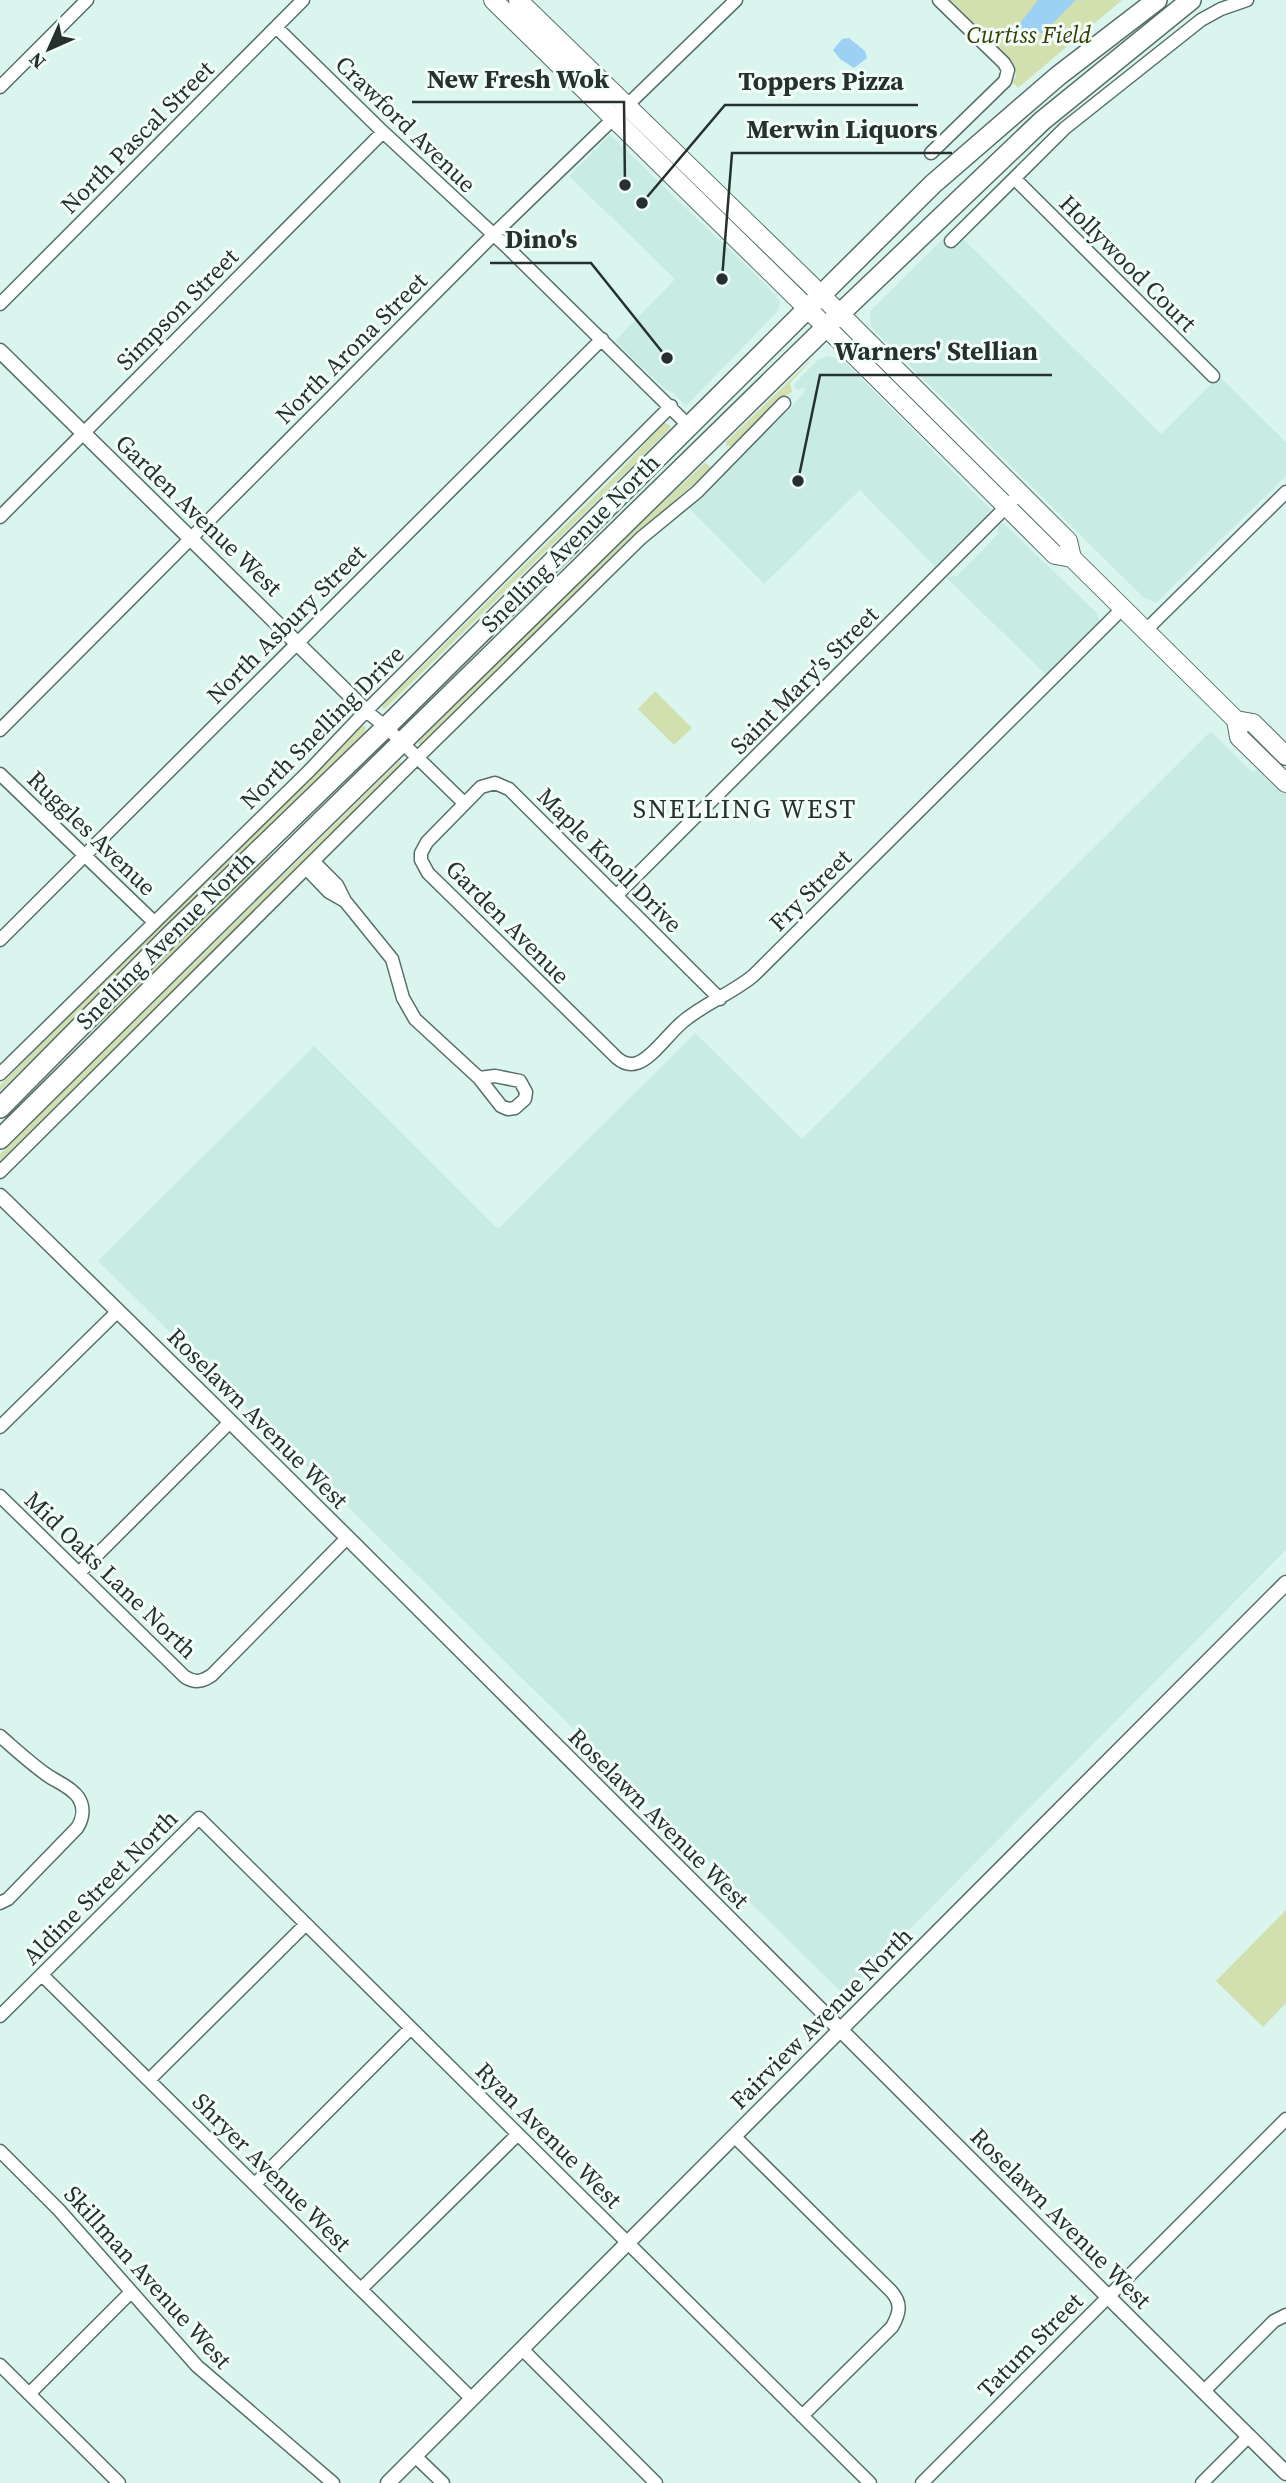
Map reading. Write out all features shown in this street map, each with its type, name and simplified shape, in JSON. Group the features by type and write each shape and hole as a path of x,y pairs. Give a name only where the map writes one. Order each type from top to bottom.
{"main road":[{"path":"493,0 620,112 815,301 1055,555 1072,558"},
{"path":"518,0 620,112"},
{"name":"Snelling Avenue North","path":"0,1108 169,937 386,727 933,184 1058,76 1157,0"},
{"name":"Snelling Avenue North","path":"0,1139 833,320 1042,121 1191,0"},
{"path":"833,320 1020,493 1068,541 1072,558 1236,720 1252,723 1286,756"},
{"path":"677,472 694,439 695,434 689,426"},
{"path":"1236,720 1239,737 1286,783"}],"street":[{"path":"0,87 87,0"},
{"name":"North Pascal Street","path":"0,304 303,0"},
{"path":"931,153 1005,81 1008,70 939,0"},
{"path":"951,241 1065,128 1211,14 1247,0"},
{"name":"North Arona Street","path":"0,730 493,235 731,2"},
{"name":"Crawford Avenue","path":"276,27 602,339 689,426"},
{"name":"Simpson Street","path":"0,517 383,132"},
{"name":"Hollywood Court","path":"1015,179 1213,376"},
{"name":"North Asbury Street","path":"0,940 602,339"},
{"name":"Garden Avenue West","path":"0,351 366,711"},
{"path":"0,1172 641,538 687,501 784,403"},
{"name":"North Snelling Drive","path":"0,1074 300,780 671,406"},
{"path":"706,443 725,463"},
{"path":"1146,630 1286,492"},
{"name":"Saint Mary's Street","path":"616,896 1020,493"},
{"name":"Fry Street","path":"630,1064 640,1062 685,1020 741,985 772,958 1123,608"},
{"path":"366,711 464,803"},
{"name":"Ruggles Avenue","path":"0,774 154,922"},
{"name":"Maple Knoll Drive","path":"464,803 487,784 502,785 509,789 720,999"},
{"name":"Garden Avenue","path":"464,803 423,846 421,853 424,867 617,1058 630,1064"},
{"path":"310,864 330,892 345,901 392,959 403,998 415,1019 480,1078"},
{"name":"Roselawn Avenue West","path":"0,1196 1286,2473"},
{"path":"0,1427 118,1311"},
{"path":"79,1573 230,1422"},
{"name":"Mid Oaks Lane North","path":"0,1496 191,1681 202,1681 212,1675 346,1539"},
{"name":"Fairview Avenue North","path":"388,2483 1286,1583"},
{"path":"0,1736 48,1776 72,1790 83,1809 77,1828 24,1884 0,1903"},
{"name":"Ryan Avenue West","path":"199,1818 870,2483"},
{"name":"Aldine Street North","path":"0,2016 199,1818"},
{"path":"149,2080 306,1924"},
{"name":"Shryer Avenue West","path":"42,1975 472,2399"},
{"path":"255,2184 411,2028"},
{"name":"Tatum Street","path":"922,2483 1286,2119"},
{"path":"361,2289 518,2134"},
{"path":"735,2137 891,2291 899,2304 899,2312 892,2327 802,2416"},
{"name":"Skillman Avenue West","path":"0,2151 59,2210 130,2293 201,2369 332,2483"},
{"path":"29,2394 130,2293"},
{"path":"1204,2391 1274,2321 1286,2315"},
{"path":"522,2350 656,2483"},
{"path":"0,2365 119,2483"},
{"path":"1202,2483 1249,2436"},
{"path":"415,2456 443,2483"}],"shaded area":[{"path":"610,135 780,301 778,311 686,406 615,341 675,279 569,176"},
{"path":"953,229 1161,434 1219,376 1286,442 1286,476 1156,603 1143,597 871,327 870,311"},
{"path":"827,356 842,359 991,510 975,532 937,569 860,490 764,584 688,507 790,409 805,391 804,388 796,390 794,384 818,360"},
{"path":"1003,523 1097,613 1100,621 1046,675 946,577 957,576 998,534 997,527"},
{"path":"1211,731 1253,773 1286,742 1286,1550 844,1995 98,1261 314,1046 498,1229 695,1033 802,1139"}],"green space":[{"name":"Curtiss Field","path":"947,0 1122,0 1018,88 1012,82 1016,76 1015,66"},
{"path":"817,354 790,383 792,392 733,446 726,446 726,442"},
{"path":"664,423 670,425 670,429 383,709 382,705 616,475"},
{"path":"705,463 710,466 710,470 632,537 418,744 418,740 587,572"},
{"path":"655,691 692,728 674,745 638,709"},
{"path":"362,726 366,727 365,732 0,1091 0,1085"},
{"path":"399,761 402,763 0,1164 0,1154"},
{"path":"266,855 269,858 230,903 92,1039 89,1036 129,990"},
{"path":"1286,1910 1286,2003 1263,2027 1216,1981"}],"water":[{"path":"1038,0 1076,0 1043,33 1019,35 1014,31"},
{"path":"849,38 865,51 867,58 854,68 840,59 833,50 842,39"}],"place":[{"name":"New Fresh Wok","path":"625,185"},
{"name":"Toppers Pizza","path":"642,203"},
{"name":"Merwin Liquors","path":"722,279"},
{"name":"Dino's","path":"667,358"},
{"name":"Warners' Stellian","path":"798,481"}],"district":[{"name":"SNELLING WEST","path":"745,809"}]}
